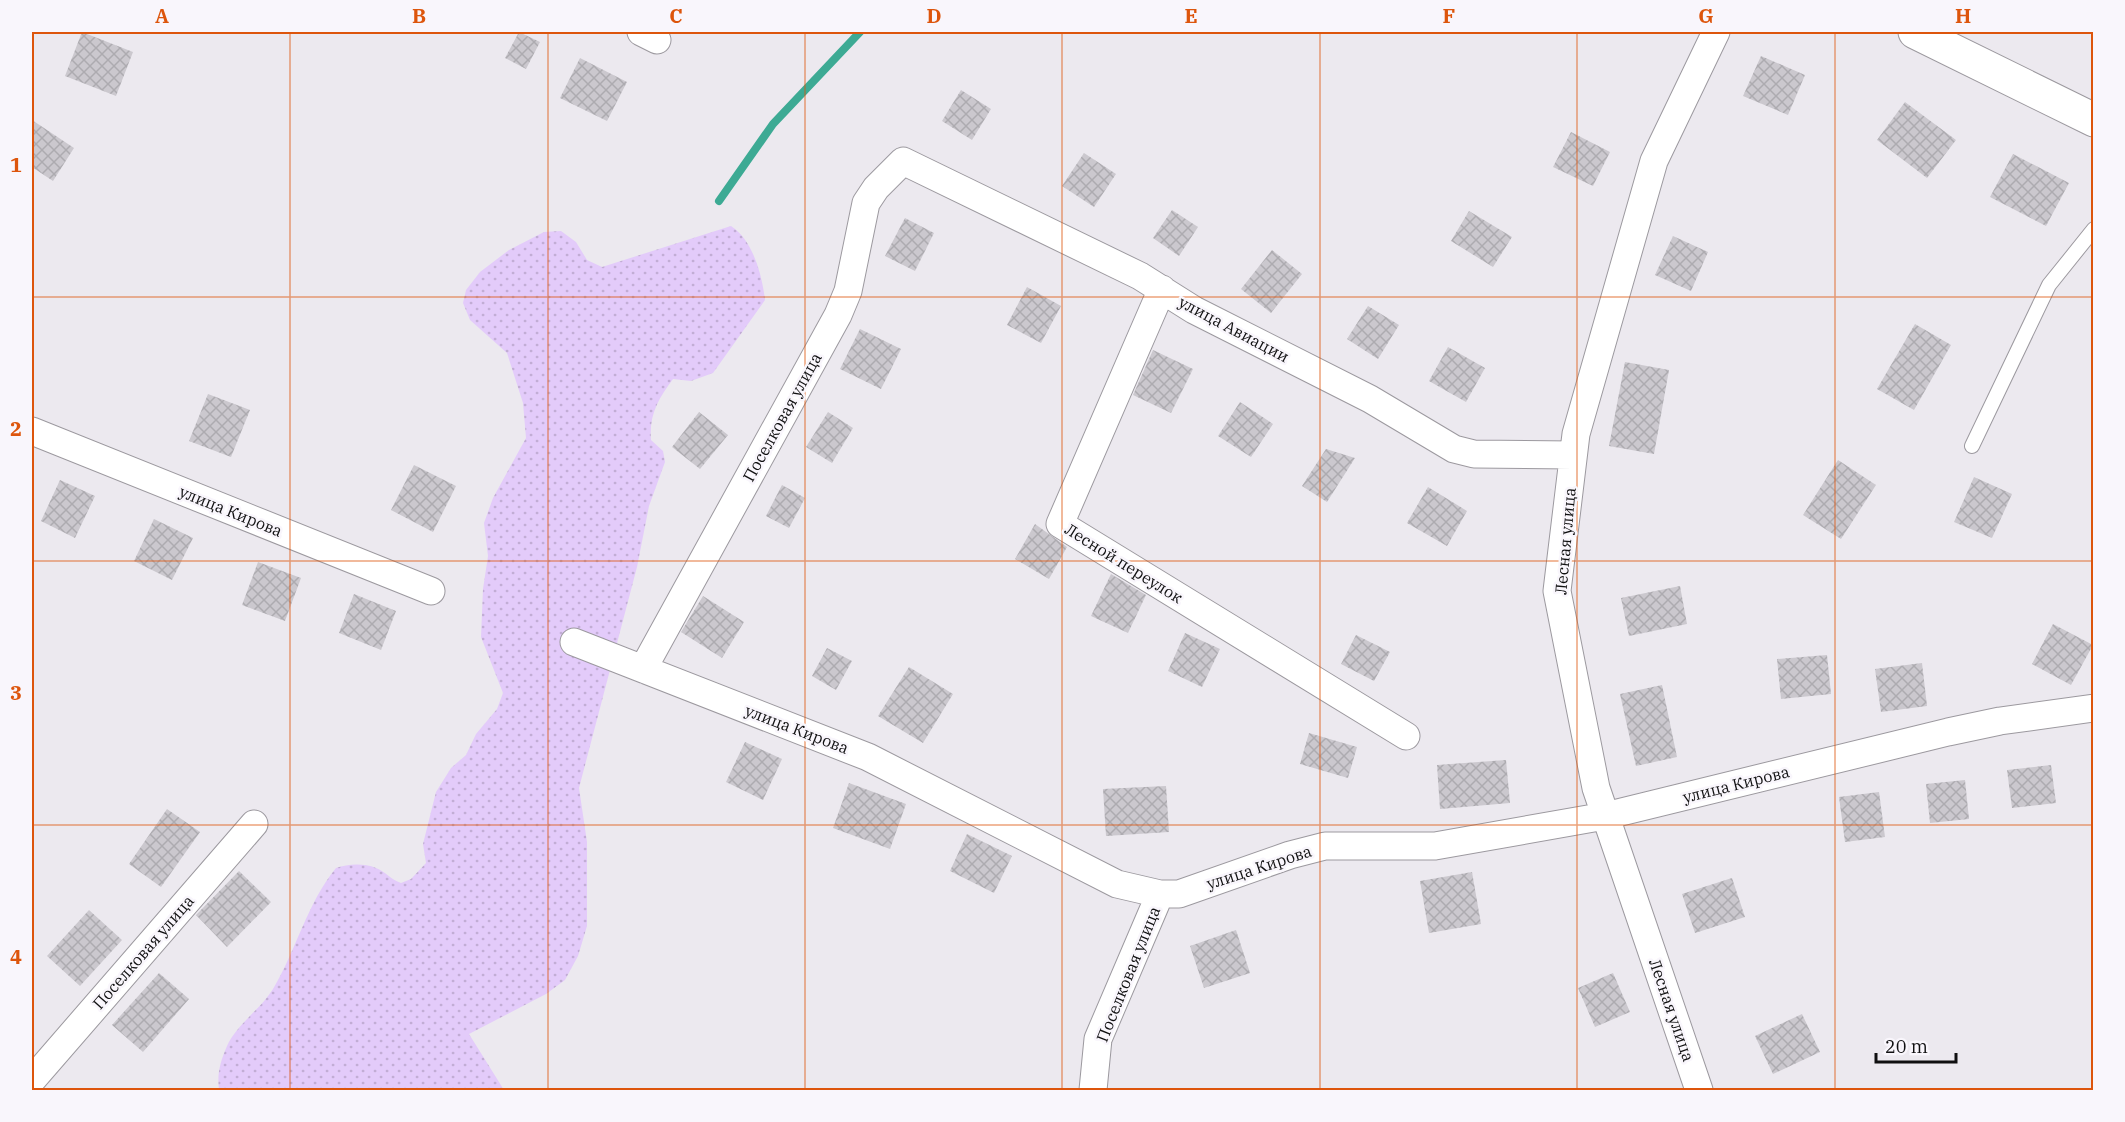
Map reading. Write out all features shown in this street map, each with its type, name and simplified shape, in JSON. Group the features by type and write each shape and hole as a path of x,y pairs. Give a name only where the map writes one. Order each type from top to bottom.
{"main road":[{"path":"1915,32 2094,120"}],"street":[{"name":"Лесная улица","path":"1699,1090 1596,788 1557,591 1576,434 1654,161 1716,32"},
{"name":"улица Авиации","path":"903,161 1161,289 1194,310 1370,399 1454,449 1474,454 1573,456"},
{"name":"Поселковая улица","path":"643,669 838,315 848,291 866,203 876,188 903,161"},
{"name":"Лесной переулок","path":"1161,289 1060,524 1406,736"},
{"name":"улица Кирова","path":"32,431 431,591"},
{"name":"улица Кирова","path":"574,642 868,758 1117,884 1160,894 1179,894 1290,855 1325,846 1435,846 1605,816 1948,732 2000,721 2094,708"},
{"name":"Поселковая улица","path":"32,1080 254,824"},
{"name":"Поселковая улица","path":"1093,1090 1098,1039 1160,894"}],"lane":[{"path":"1972,446 2049,285 2094,229"}],"shaded area":[{"path":"731,226 739,232 751,249 759,269 765,300 713,373 691,381 673,379 659,400 653,415 651,440 663,451 665,462 649,506 637,567 579,788 587,842 587,926 578,956 565,980 546,994 469,1034 504,1090 219,1090 220,1068 231,1038 273,989 317,896 336,868 356,865 371,866 401,883 411,879 426,863 423,844 436,792 451,768 466,755 476,734 497,709 503,693 481,637 483,589 488,556 484,523 493,498 526,438 523,403 507,353 470,320 463,303 466,290 480,272 509,250 544,232 561,231 576,242 587,260 602,267"}],"building":[{"path":"82,32 133,52 116,96 65,76"},
{"path":"519,32 540,42 526,69 505,58"},
{"path":"1761,56 1805,75 1788,115 1743,96"},
{"path":"580,58 627,82 607,121 560,98"},
{"path":"961,90 991,109 972,140 942,121"},
{"path":"1905,102 1956,140 1927,178 1877,140"},
{"path":"32,120 74,148 53,181 32,167"},
{"path":"1571,132 1610,152 1593,186 1553,167"},
{"path":"1084,153 1116,174 1094,207 1062,186"},
{"path":"2013,154 2069,183 2046,226 1990,197"},
{"path":"1172,210 1198,227 1179,256 1153,238"},
{"path":"1469,211 1512,237 1493,267 1451,241"},
{"path":"905,218 934,233 915,271 885,256"},
{"path":"1673,236 1708,252 1691,291 1655,275"},
{"path":"1272,250 1302,274 1271,313 1241,289"},
{"path":"1027,287 1061,306 1041,343 1007,325"},
{"path":"1368,306 1399,325 1378,359 1347,339"},
{"path":"1915,324 1951,345 1914,410 1877,389"},
{"path":"860,329 901,349 881,389 840,369"},
{"path":"1448,347 1485,368 1466,402 1429,381"},
{"path":"1153,350 1193,369 1171,413 1133,395"},
{"path":"1625,362 1669,370 1654,454 1609,446"},
{"path":"208,394 250,410 231,457 189,441"},
{"path":"1240,402 1273,424 1251,457 1218,436"},
{"path":"699,412 728,435 700,469 672,447"},
{"path":"828,412 853,428 832,463 806,447"},
{"path":"1326,449 1355,458 1327,502 1302,486"},
{"path":"1838,460 1876,485 1841,539 1803,515"},
{"path":"414,465 456,486 433,532 391,510"},
{"path":"1974,477 2012,494 1992,538 1954,522"},
{"path":"60,480 95,496 75,538 41,521"},
{"path":"782,485 805,498 789,528 766,516"},
{"path":"1428,487 1467,511 1447,546 1407,523"},
{"path":"154,519 193,538 172,580 134,561"},
{"path":"1035,524 1067,547 1049,579 1015,559"},
{"path":"258,562 301,578 285,621 242,605"},
{"path":"1111,574 1146,595 1128,633 1091,616"},
{"path":"1680,586 1687,624 1629,636 1621,598"},
{"path":"354,594 396,611 381,650 339,633"},
{"path":"703,596 744,622 722,658 681,632"},
{"path":"2053,624 2093,645 2071,685 2032,664"},
{"path":"1185,633 1220,649 1202,687 1168,671"},
{"path":"1356,635 1390,652 1374,681 1341,664"},
{"path":"827,648 852,661 836,690 812,676"},
{"path":"1827,655 1831,694 1781,699 1777,659"},
{"path":"1922,663 1927,706 1881,712 1875,669"},
{"path":"909,667 953,694 923,743 878,716"},
{"path":"1662,685 1677,757 1636,766 1620,694"},
{"path":"1309,733 1357,747 1348,778 1300,764"},
{"path":"745,742 782,759 763,800 726,782"},
{"path":"1506,760 1510,803 1440,809 1437,765"},
{"path":"2051,765 2056,803 2012,808 2007,770"},
{"path":"1965,780 1969,819 1930,823 1926,784"},
{"path":"849,783 906,804 890,849 833,828"},
{"path":"1166,786 1169,832 1106,836 1103,789"},
{"path":"1879,792 1885,837 1845,842 1839,797"},
{"path":"167,809 200,832 161,887 129,864"},
{"path":"967,834 1012,856 994,893 950,871"},
{"path":"239,871 271,902 227,947 196,915"},
{"path":"1472,872 1481,924 1429,933 1420,881"},
{"path":"1732,878 1745,917 1695,933 1682,894"},
{"path":"89,910 122,940 80,986 47,956"},
{"path":"1236,930 1250,973 1204,988 1190,946"},
{"path":"159,973 189,999 143,1052 112,1025"},
{"path":"1613,973 1630,1012 1595,1027 1578,988"},
{"path":"1802,1014 1820,1052 1773,1074 1755,1036"}],"waterway":[{"path":"719,201 773,124 860,32"}]}
